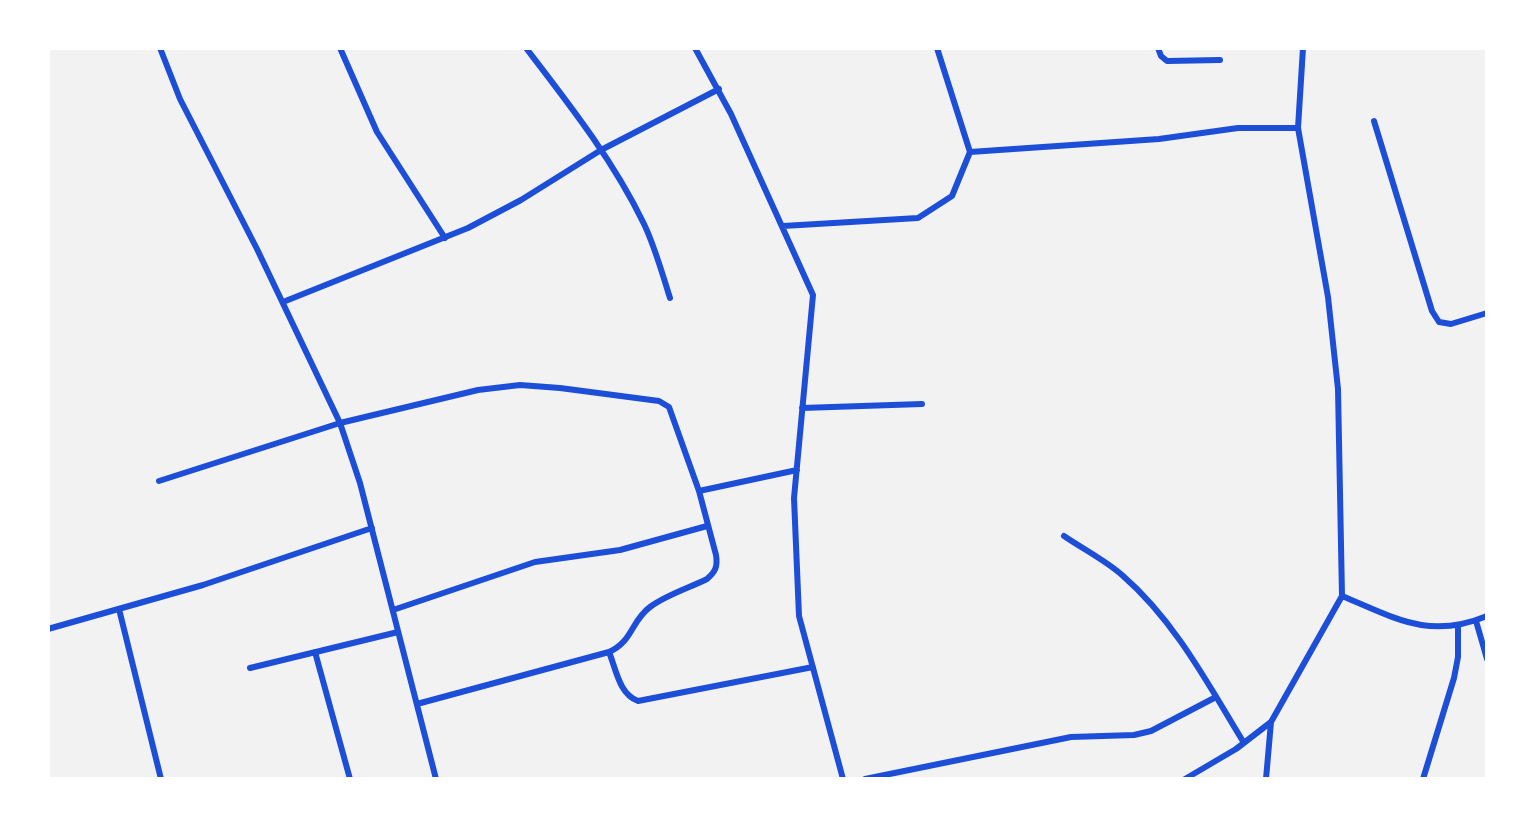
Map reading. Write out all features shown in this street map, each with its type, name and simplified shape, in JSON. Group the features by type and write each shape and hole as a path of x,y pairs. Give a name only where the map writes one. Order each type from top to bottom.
{"street":[{"path":"160,48 180,99 283,302 340,423 372,528 436,779"},
{"path":"340,48 376,132 445,238"},
{"path":"526,48 602,150 644,225 670,298"},
{"path":"695,48 719,89 813,295 794,498 799,616 843,779"},
{"path":"783,226 918,218 952,196 970,152 937,48"},
{"path":"1158,48 1161,56 1167,61 1220,60"},
{"path":"1185,779 1202,772 1271,722 1342,596 1338,389 1328,297 1298,128 1304,48"},
{"path":"283,302 445,238 521,200 602,150 719,89"},
{"path":"1374,121 1432,312 1439,322 1451,324 1487,313"},
{"path":"970,152 1159,139 1238,128 1298,128"},
{"path":"159,481 340,423 433,399 520,385 659,401 669,407 699,491 718,565 714,573 651,606 636,624 628,639 609,652 417,704"},
{"path":"802,408 922,404"},
{"path":"699,491 797,470"},
{"path":"393,610 534,562 620,550 707,526"},
{"path":"48,628 203,585 372,528"},
{"path":"1064,536 1121,574 1149,603 1179,638 1244,743"},
{"path":"1342,596 1411,624 1435,628 1476,621 1487,616"},
{"path":"119,609 161,779"},
{"path":"1476,621 1487,659"},
{"path":"1423,779 1454,678 1458,657 1458,625"},
{"path":"250,668 398,632"},
{"path":"315,652 350,779"},
{"path":"609,652 624,690 629,698 638,700 813,667"},
{"path":"866,779 1071,737 1134,735 1151,731 1216,697"},
{"path":"1266,779 1271,722"}]}
